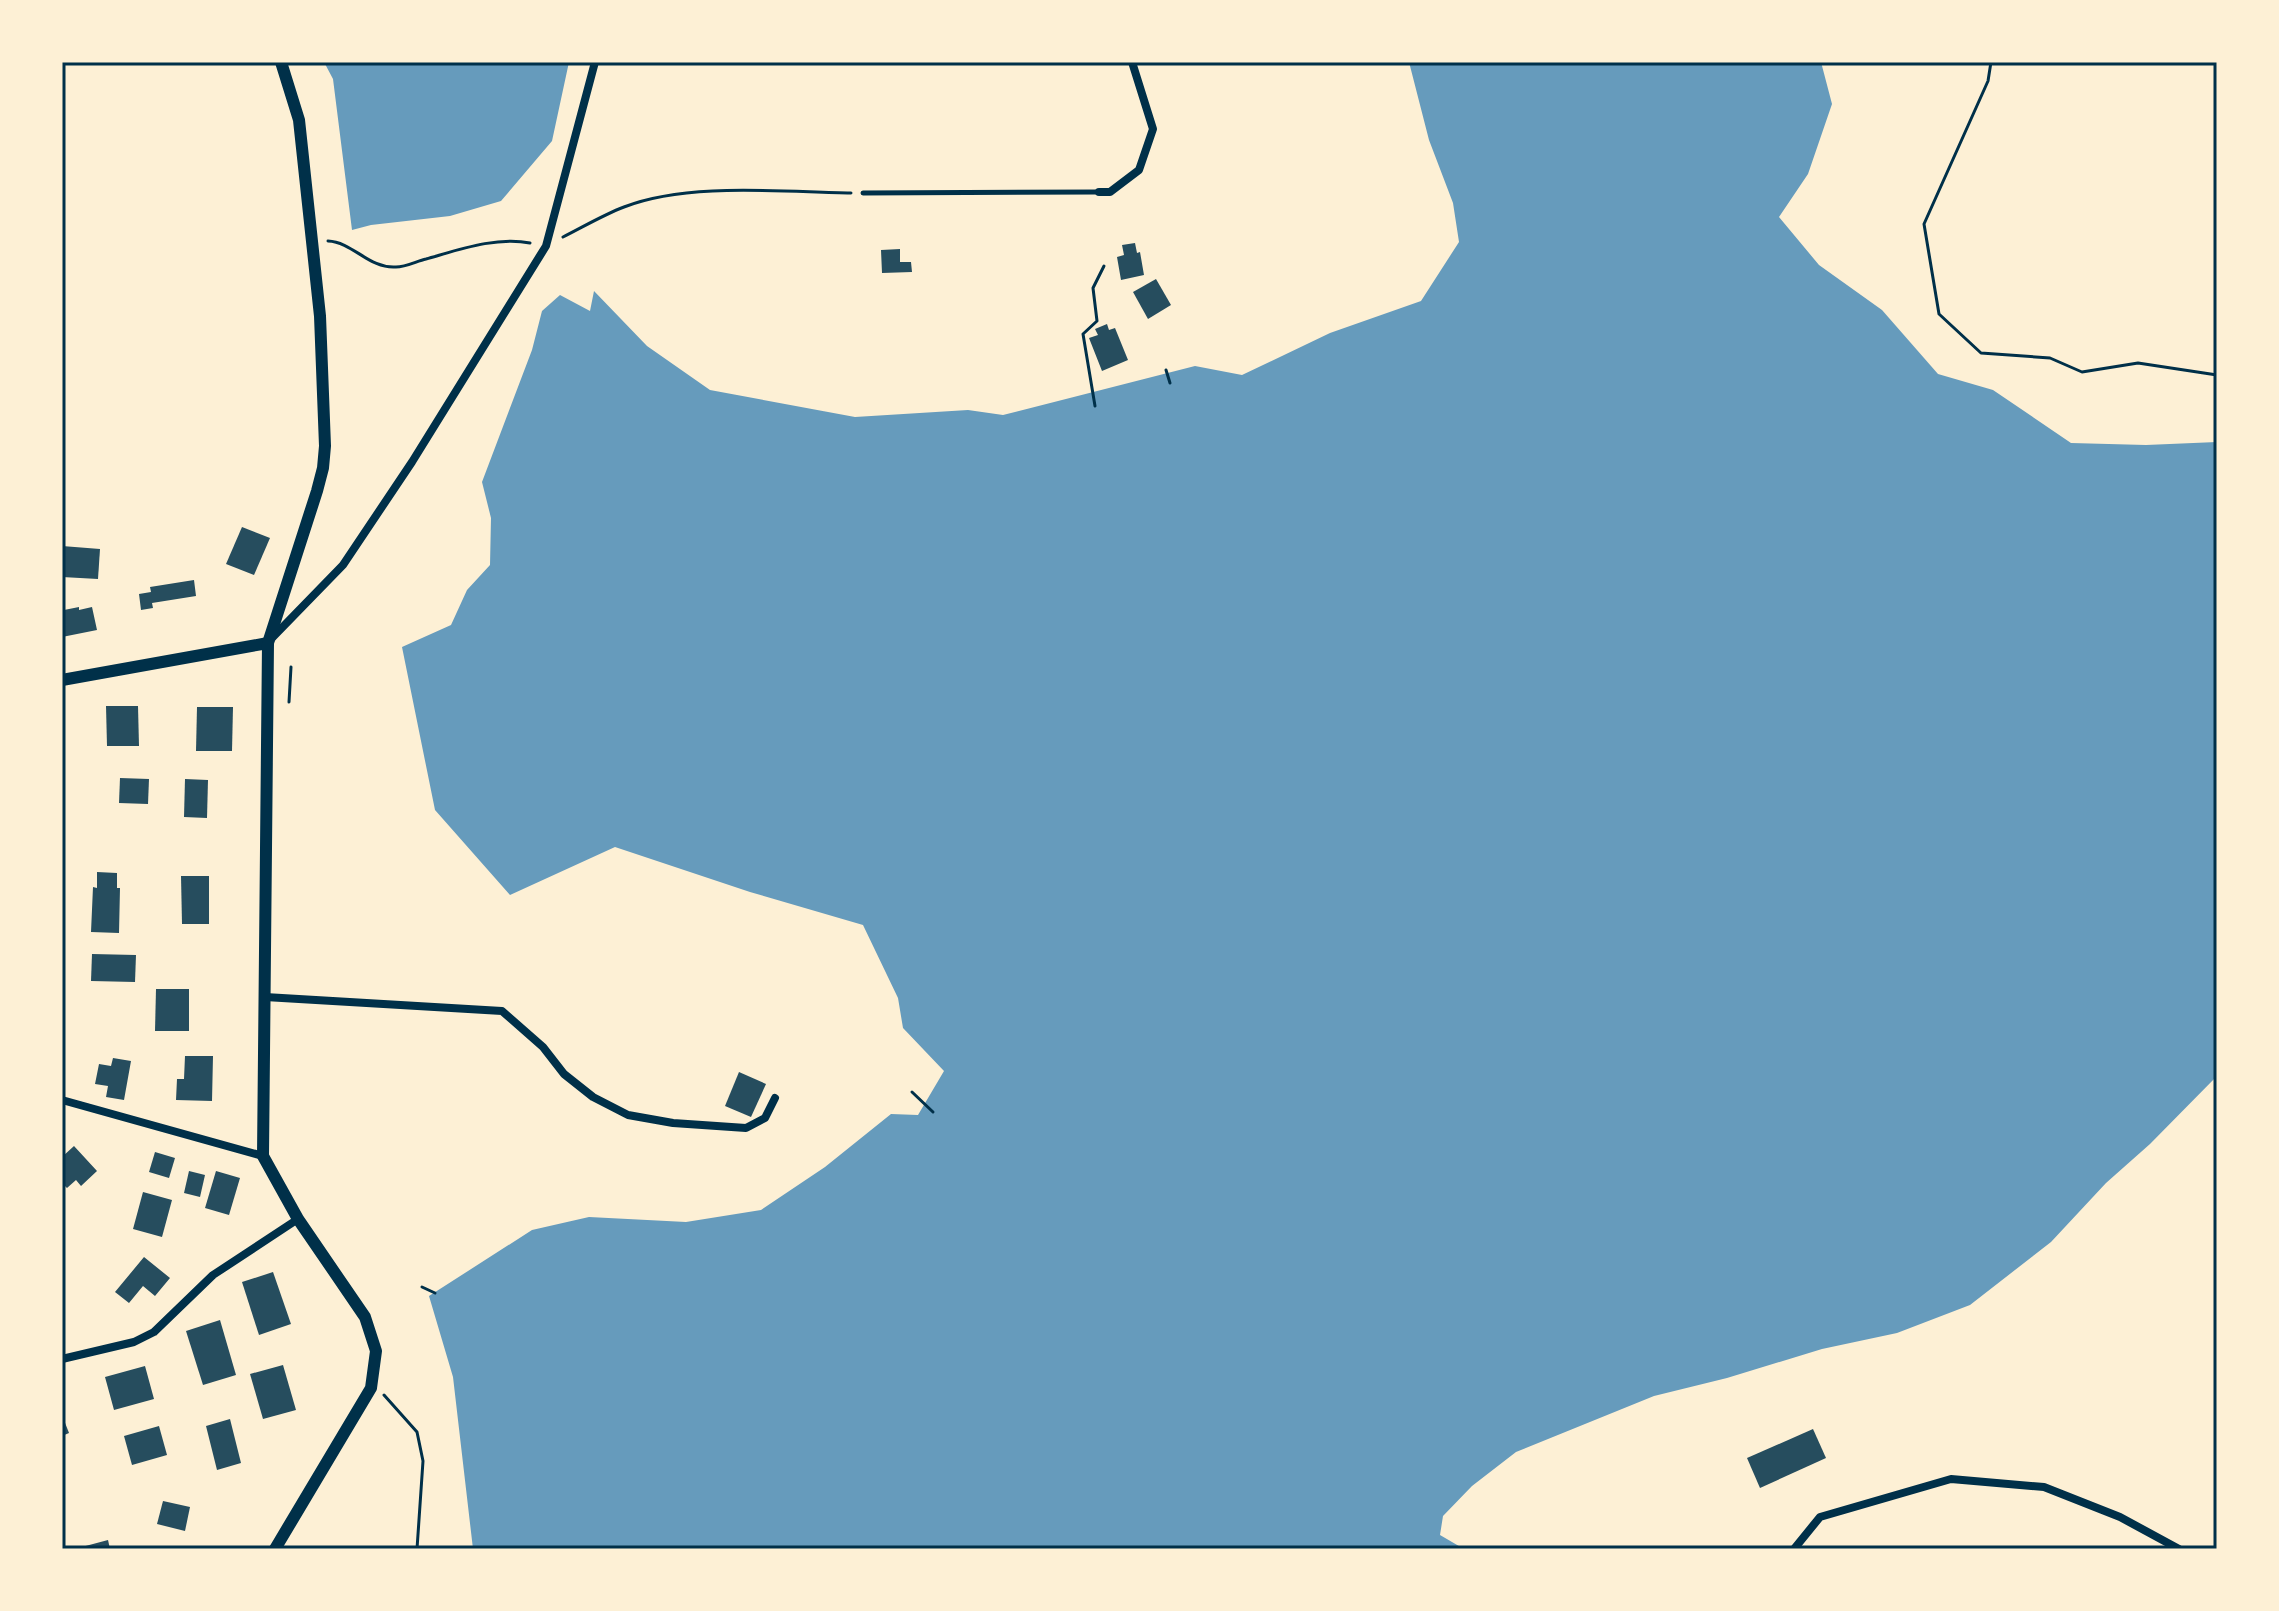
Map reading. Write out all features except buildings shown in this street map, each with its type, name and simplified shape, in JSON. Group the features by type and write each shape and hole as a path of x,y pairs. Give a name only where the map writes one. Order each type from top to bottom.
{"street":[{"path":"275,1549 348,1429 372,1383 376,1351 365,1317 298,1219 263,1156 268,643 317,491 325,446 320,316 299,120 281,62"},
{"path":"62,680 268,643 343,565 412,462 546,246 595,62"},
{"path":"1099,192 1110,192 1139,170 1153,129 1132,62"},
{"path":"265,997 502,1011 543,1047 564,1074 593,1097 628,1115 673,1123 746,1128 765,1118 775,1098"},
{"path":"62,1100 263,1156"},
{"path":"62,1359 134,1342 154,1332 213,1275 298,1219"},
{"path":"1794,1549 1820,1517 1951,1479 2044,1487 2120,1517 2179,1549"}],"lane":[{"path":"863,193 1099,192"}],"path":[{"path":"1991,62 1988,81 1924,224 1939,314 1981,353 2050,358 2082,372 2138,363 2217,375"},
{"path":"312,243 343,242 356,254 376,264 396,267 457,250 508,241 546,246 625,207 662,196 758,191 863,193"},
{"path":"1095,406 1083,334 1097,321 1093,288 1104,266"},
{"path":"1166,370 1170,383"},
{"path":"289,702 291,667"},
{"path":"912,1092 933,1112"},
{"path":"422,1287 435,1293"},
{"path":"372,1383 417,1432 423,1461 417,1549"}],"water":[{"path":"324,62 569,62 552,141 501,201 450,216 352,230 333,79"},
{"path":"1409,62 1821,62 1832,104 1808,174 1779,217 1819,265 1882,310 1938,374 1993,390 2071,443 2146,445 2217,442 2217,1076 2150,1144 2106,1183 2051,1242 1970,1305 1897,1333 1822,1349 1654,1396 1516,1452 1472,1486 1443,1516 1440,1535 1464,1549 473,1549 453,1377 429,1296 532,1230 589,1217 686,1222 761,1210 825,1167 891,1114 918,1115 944,1071 903,1028 898,998 863,925 750,892 615,847 510,895 435,810 402,647 451,625 467,590 490,565 491,518 482,482 532,350 542,311 560,295 590,311 594,291 647,346 710,390 855,417 968,410 1003,415 1195,366 1242,375 1330,333 1421,301 1459,242 1453,203 1429,140"}]}
